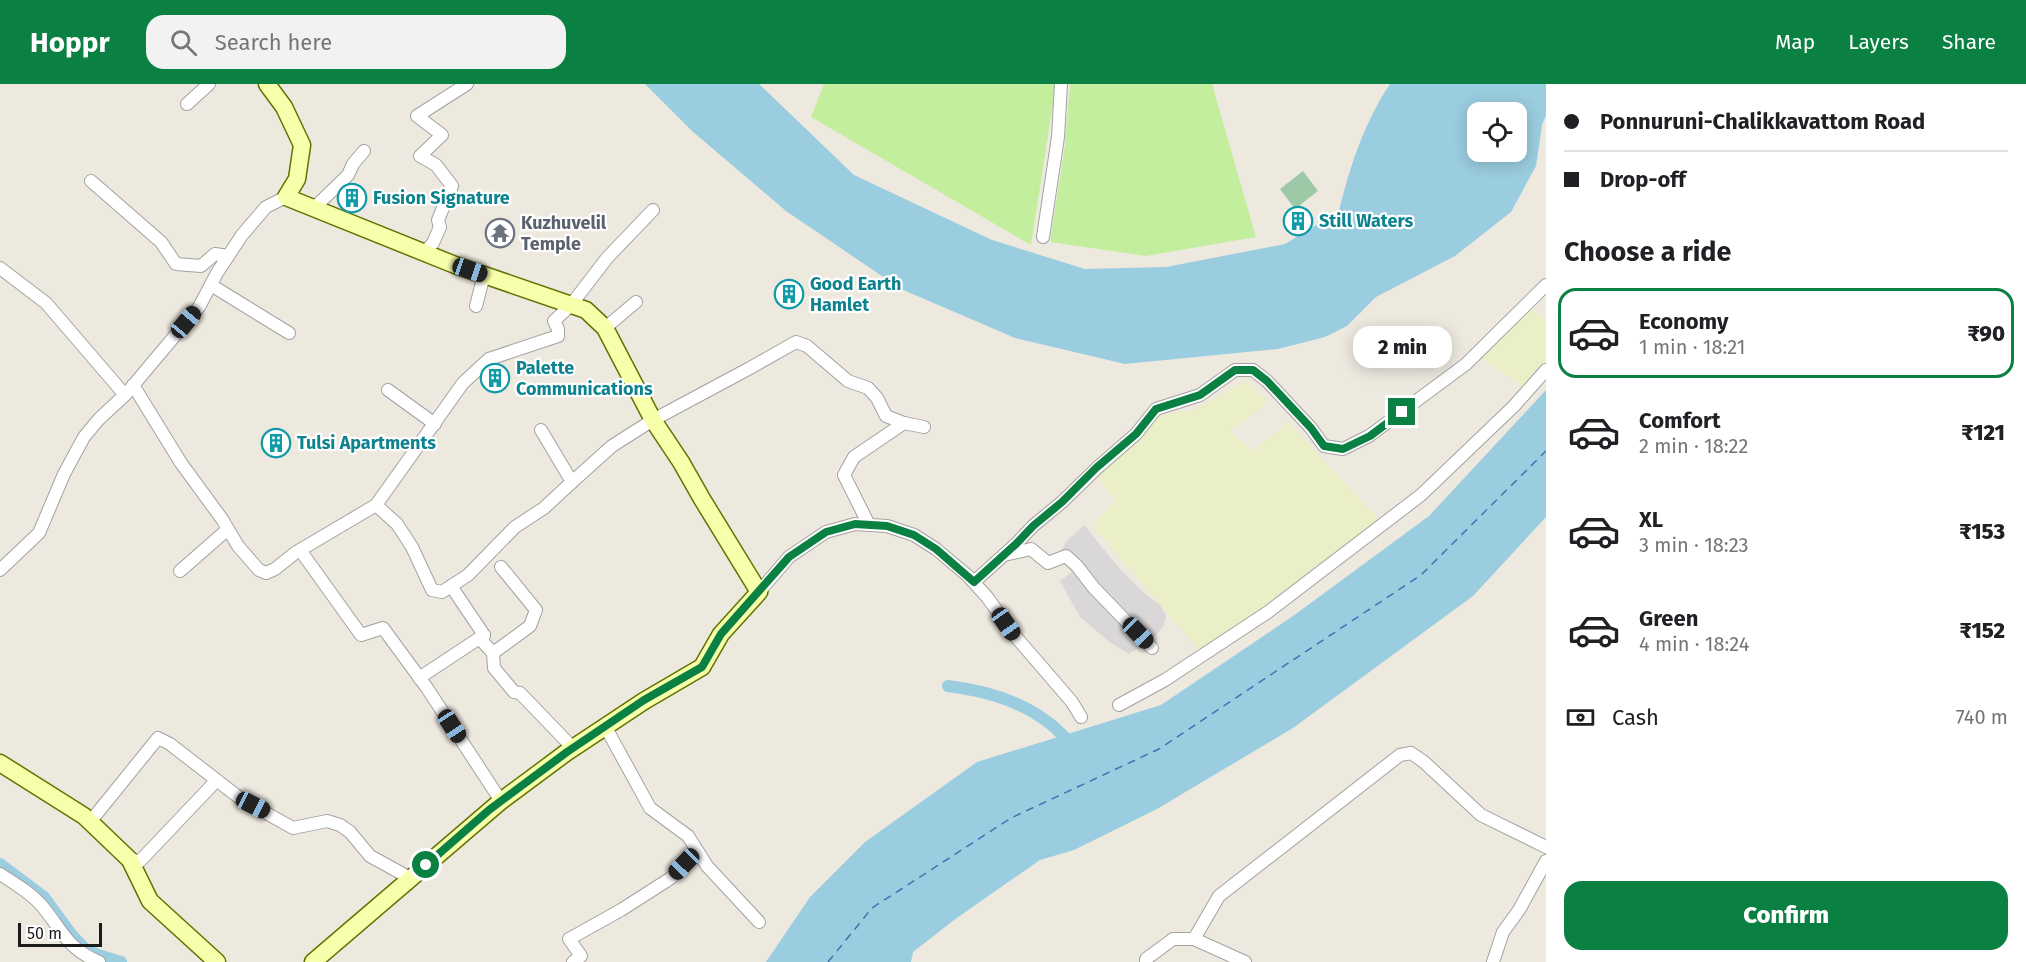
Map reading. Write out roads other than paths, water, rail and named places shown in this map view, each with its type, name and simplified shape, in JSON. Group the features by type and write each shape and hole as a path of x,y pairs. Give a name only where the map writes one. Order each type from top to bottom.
{"street":[{"path":"187,104 209,84"},
{"path":"0,570 39,532 64,474 84,437 129,390 199,307 242,235 266,207 286,197 297,179 302,145 284,107 267,84"},
{"path":"424,252 433,243 440,227 438,220 452,186 436,165 420,156 442,135 417,116 467,84"},
{"path":"1043,237 1058,137 1061,84"},
{"path":"314,208 348,175 353,164 364,151"},
{"path":"91,181 161,242 177,264 201,266 215,254 228,256"},
{"path":"286,197 484,275 586,310 605,328 653,420 681,462 759,592"},
{"path":"0,268 46,303 129,390 238,546 259,570 266,573 376,505 463,383 489,359 558,336 558,329 554,321 571,305 607,258 653,210"},
{"path":"476,306 484,275"},
{"path":"211,285 289,333"},
{"path":"974,582 1096,468 1136,434 1156,409 1200,395 1235,370 1253,370 1267,381 1311,428 1324,446 1343,449 1370,436 1466,364 1545,288"},
{"path":"605,328 636,302"},
{"path":"376,505 397,525 412,547 432,590 442,592 468,575 515,527 544,508 612,446 653,420 795,342 807,346 848,381 868,388 877,398 886,416 924,427"},
{"path":"1119,705 1165,680 1268,612 1421,495 1514,406 1546,370"},
{"path":"388,390 435,424"},
{"path":"869,525 844,475 854,457 904,423"},
{"path":"541,430 572,482"},
{"path":"313,962 501,801 644,700 702,667 721,634 789,557 826,532 855,524 887,526 914,535 936,549 974,582 1016,637 1072,702 1081,717"},
{"path":"180,571 228,529"},
{"path":"1004,555 1031,549 1048,563 1066,556 1152,648"},
{"path":"300,550 361,635 383,628 501,801"},
{"path":"493,653 530,626 536,610 501,567"},
{"path":"451,586 484,635"},
{"path":"419,678 484,635"},
{"path":"484,635 482,641 493,653 494,668 514,692 520,693 573,748"},
{"path":"605,726 650,808 687,836 707,866 759,922"},
{"path":"90,822 158,738 170,744 241,799 293,828 327,822 340,825 350,832 370,856 410,878"},
{"path":"1194,939 1219,896 1400,755 1411,753 1424,762 1481,815 1546,848"},
{"path":"0,763 84,816 130,860 150,901 217,962"},
{"path":"130,860 140,861 216,781"},
{"path":"573,962 581,956 569,939 621,910 671,878 698,851"},
{"path":"1493,962 1503,932 1519,910 1546,861"},
{"path":"0,874 41,904 65,939 83,955 99,962"},
{"path":"1146,962 1146,959 1173,939 1194,939 1245,962"}],"water":[{"path":"645,84 759,84 854,175 992,240 1085,269 1166,267 1285,244 1339,211 1359,145 1390,84 1546,84 1546,115 1542,125 1536,166 1511,212 1455,256 1376,297 1347,326 1325,337 1278,349 1125,364 1015,338 901,289 786,211 692,131"},
{"path":"1546,390 1546,517 1473,596 1293,728 1157,809 1074,850 1040,860 954,920 913,952 911,962 766,962 810,897 865,842 977,762 1161,705 1293,616 1429,516"}],"waterway":[{"path":"948,686 986,693 1023,707 1048,722 1066,738"},
{"path":"0,864 44,897 85,949 121,962"}],"place":[{"name":"Fusion Signature","path":"352,198"},
{"name":"Still Waters","path":"1298,221"},
{"name":"Kuzhuvelil Temple","path":"500,233"},
{"name":"Good Earth Hamlet","path":"789,294"},
{"name":"Palette Communications","path":"495,378"},
{"name":"Tulsi Apartments","path":"276,443"}]}
